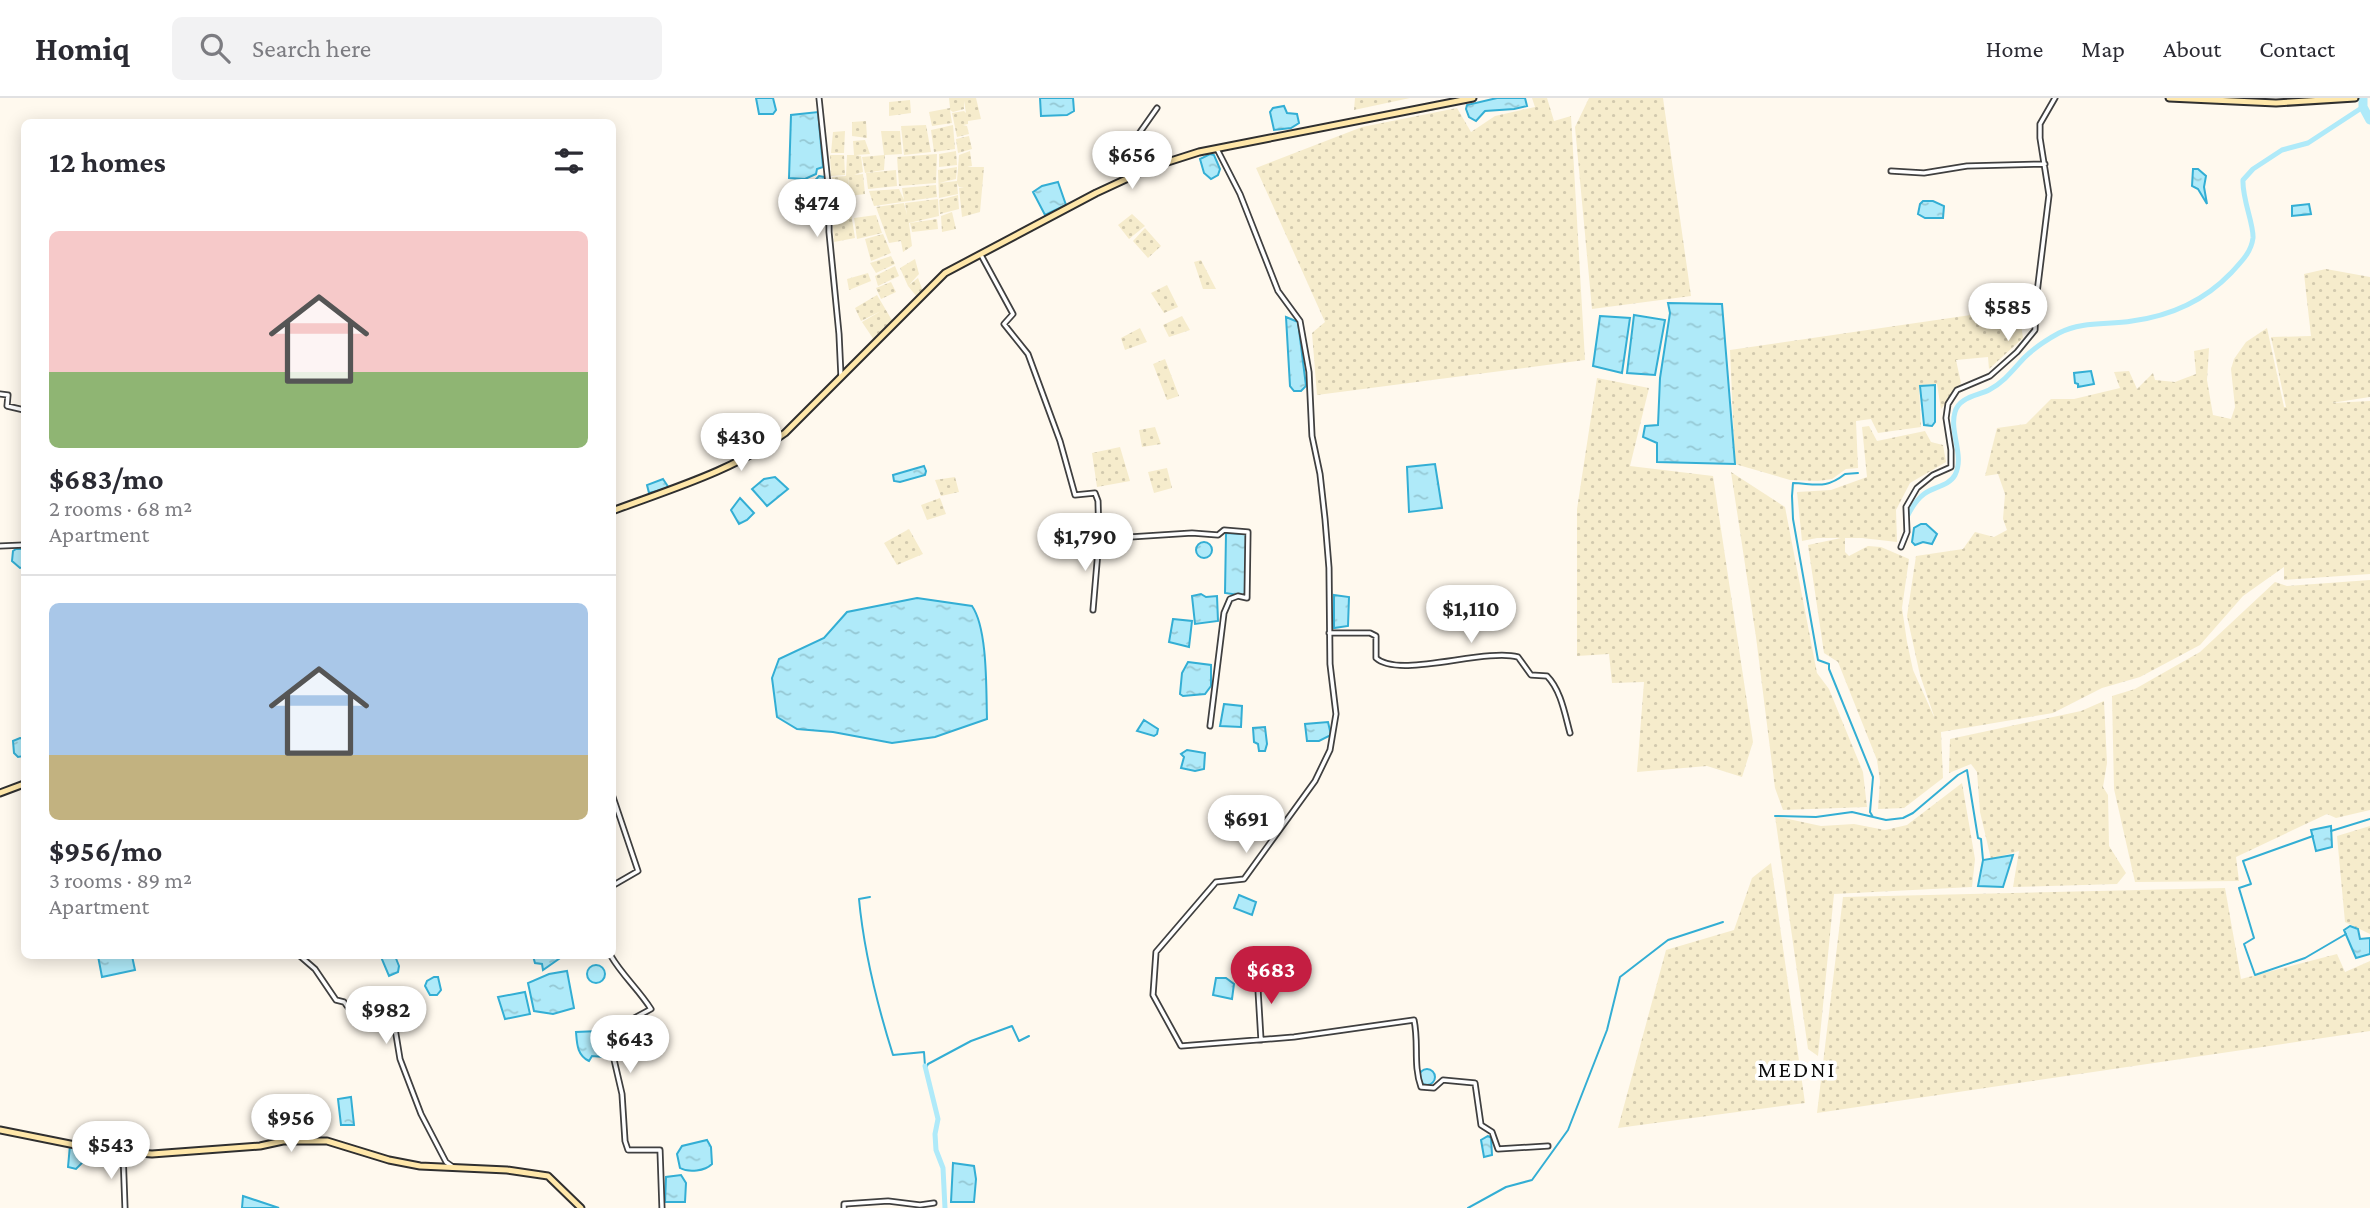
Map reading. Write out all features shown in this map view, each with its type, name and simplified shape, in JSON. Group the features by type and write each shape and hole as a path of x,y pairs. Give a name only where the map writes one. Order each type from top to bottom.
{"main road":[{"path":"2169,98 2290,101 2353,98"},
{"path":"616,509 704,476 770,444 785,433 945,273 1131,176 1199,152 1470,99"},
{"path":"0,793 21,785"},
{"path":"0,1130 123,1152 164,1153 313,1140 420,1166 507,1170 548,1176 581,1208"}],"street":[{"path":"819,98 829,193 829,232 841,377"},
{"path":"1901,547 1907,531 1906,507 1917,488 1933,475 1951,467 1946,418 1948,404 1957,390 1990,376 2017,352 2035,330 2049,195 2040,124 2054,98"},
{"path":"1131,176 1127,137 1138,135 1157,108"},
{"path":"1217,149 1240,194 1278,291 1300,321 1309,372 1312,436 1325,519 1329,568 1329,633 1336,714 1330,750 1315,781 1244,879 1216,882 1156,952 1153,995 1181,1046 1261,1040 1414,1020 1418,1036 1415,1063 1421,1087 1434,1088 1443,1080 1475,1083 1481,1125 1492,1132 1498,1149 1548,1146"},
{"path":"1891,171 1924,173 1967,166 2045,164"},
{"path":"981,255 1013,314 1004,324 1028,354 1060,440 1075,495 1095,493 1098,501 1099,538 1093,610"},
{"path":"0,394 8,395 7,406 21,409"},
{"path":"1099,538 1192,533 1218,535 1224,530 1248,532 1247,598 1238,596 1230,599 1224,613 1210,726"},
{"path":"0,546 21,545"},
{"path":"1329,633 1370,633 1376,636 1376,657 1386,663 1422,665 1488,655 1507,654 1518,657 1531,675 1547,676 1552,681 1570,733"},
{"path":"616,806 638,871 616,884"},
{"path":"303,959 315,969 336,1000 344,1002 350,1010 375,1001 379,1006 391,1004 400,1059 421,1114 446,1161 454,1167"},
{"path":"613,959 620,972 639,991 651,1009 627,1021 606,1026 622,1094 625,1141 628,1150 660,1150 662,1208"},
{"path":"1256,973 1261,1040"},
{"path":"123,1152 125,1208"},
{"path":"844,1208 844,1204 888,1201 920,1205 933,1203"}],"shaded area":[{"path":"949,98 976,98 981,119 968,121 968,124 963,125 967,126 969,134 957,137 952,113 966,113 964,101 964,109 953,112 950,110 952,123 932,126 929,112 950,108"},
{"path":"1355,98 1410,98 1354,110"},
{"path":"1532,98 1547,98 1554,121 1571,116 1585,360 1317,395 1312,333 1325,322 1256,168 1362,127 1457,108 1471,132 1495,116 1535,107"},
{"path":"1589,98 1663,98 1691,296 1592,309 1575,127"},
{"path":"910,100 911,113 889,116 889,102"},
{"path":"866,121 867,138 852,136 852,122"},
{"path":"926,125 931,152 904,155 901,126"},
{"path":"953,125 955,149 934,152 931,130"},
{"path":"845,131 844,153 831,153 833,132"},
{"path":"881,131 900,131 902,154 885,155 884,170 865,173 862,157 884,155"},
{"path":"969,136 972,149 958,153 956,139"},
{"path":"865,140 870,154 856,155 861,156 863,172 854,175 863,174 865,194 849,196 848,176 848,196 835,197 832,177 846,176 847,155 854,155 853,141"},
{"path":"956,151 957,165 939,167 939,154"},
{"path":"970,151 972,166 967,167 984,167 980,212 962,217 959,188 964,187 959,187 957,183 958,194 939,198 938,170 957,167 956,179 939,183 957,181 959,155"},
{"path":"937,154 936,183 899,186 897,157"},
{"path":"830,155 844,155 845,175 831,176"},
{"path":"896,170 897,186 868,189 866,173"},
{"path":"936,185 937,197 874,206 869,191 899,189 904,200 902,188"},
{"path":"958,195 959,209 940,214 939,200"},
{"path":"850,198 852,211 831,212 833,199"},
{"path":"938,199 939,216 909,223 912,246 903,252 901,241 889,243 876,207 904,203 907,215 905,203"},
{"path":"952,212 956,229 942,232 941,216"},
{"path":"832,213 851,213 855,238 834,242"},
{"path":"1132,214 1145,226 1129,239 1118,225"},
{"path":"876,215 882,233 857,239 854,218"},
{"path":"937,219 938,229 912,232 910,223"},
{"path":"1145,228 1161,246 1148,258 1133,241"},
{"path":"883,234 891,253 871,261 865,239"},
{"path":"891,256 895,264 876,273 870,263"},
{"path":"915,259 919,274 909,285 918,278 923,291 917,297 908,286 900,268"},
{"path":"1201,260 1216,289 1203,289 1194,262"},
{"path":"895,266 899,276 878,286 875,276"},
{"path":"2326,269 2370,277 2370,397 2331,403 2370,401 2370,574 2284,580 2284,567 2243,596 2200,645 2140,677 2102,688 2053,713 1941,732 1943,778 1904,808 1878,809 1880,781 1877,760 1838,662 1824,653 1808,545 1841,538 1802,541 1797,492 1831,490 1867,477 1862,427 1869,426 1877,441 1925,431 1931,442 1943,445 1946,462 1910,483 1896,510 1897,542 1845,538 1845,552 1849,556 1868,546 1881,547 1909,559 1902,608 1907,642 1913,670 1935,719 1920,675 1907,616 1916,556 1963,549 1975,532 1994,537 2007,530 2003,519 2005,494 1998,474 1985,476 1997,428 2026,424 2051,399 2074,399 2120,388 2114,372 2129,371 2137,389 2153,373 2155,380 2175,382 2196,374 2194,351 2209,348 2207,380 2213,415 2231,419 2235,407 2231,369 2234,359 2246,342 2267,328 2286,407 2271,337 2311,336 2304,274"},
{"path":"868,273 871,281 849,290 847,279"},
{"path":"891,282 896,292 881,299 876,288"},
{"path":"1167,285 1178,307 1164,313 1151,293"},
{"path":"877,295 893,322 874,340 862,322 881,311 861,321 855,308"},
{"path":"2019,308 2023,338 1989,369 1988,357 1956,360 1961,383 1941,409 1937,384 1919,385 1921,427 1878,433 1871,419 1856,421 1858,468 1846,469 1832,479 1818,481 1790,480 1735,464 1730,350"},
{"path":"1182,316 1190,330 1169,337 1163,325"},
{"path":"1140,328 1147,342 1125,350 1121,338"},
{"path":"1165,359 1179,396 1167,400 1153,364"},
{"path":"1597,378 1649,388 1630,466 1713,476 1753,742 1742,777 1707,766 1637,772 1644,682 1612,683 1609,654 1577,656 1577,509"},
{"path":"1155,427 1161,444 1142,447 1139,430"},
{"path":"1120,447 1130,481 1097,487 1092,453"},
{"path":"1167,468 1172,488 1154,493 1148,472"},
{"path":"1731,472 1785,507 1817,673 1829,689 1863,772 1867,807 1783,810 1775,788"},
{"path":"955,477 959,492 941,496 935,480"},
{"path":"940,498 946,514 927,520 921,505"},
{"path":"909,529 923,554 897,565 884,543"},
{"path":"2370,580 2370,810 2336,818 2327,814 2236,857 2239,881 2135,882 2114,789 2112,696 2135,689 2200,652 2275,582 2287,586"},
{"path":"2104,701 2107,763 2103,787 2108,795 2109,846 2126,873 2117,884 2013,887 2019,851 1991,859 1980,812 1977,772 1971,764 1949,773 1950,739 2081,711"},
{"path":"1962,783 1975,859 1972,887 1834,894 1818,1056 1808,1049 1775,816 1821,826 1854,824 1885,830 1907,825"},
{"path":"2370,826 2370,934 2345,922 2337,836"},
{"path":"1771,863 1805,1103 1618,1128 1666,950 1734,930 1752,878"},
{"path":"2225,888 2241,979 2337,954 2345,972 2370,961 2370,1031 1817,1113 1843,897"}],"water":[{"path":"756,98 773,98 776,110 773,114 759,114"},
{"path":"1040,98 1073,98 1074,111 1067,115 1041,116"},
{"path":"1497,98 1525,98 1527,106 1485,111 1476,121 1469,117 1467,105"},
{"path":"1284,106 1287,113 1297,114 1299,123 1291,128 1274,130 1270,112 1273,108"},
{"path":"818,112 823,167 805,179 789,178 791,115"},
{"path":"1214,155 1220,169 1218,175 1211,179 1204,173 1200,159"},
{"path":"2193,169 2198,169 2206,176 2204,187 2207,204 2198,189 2192,186"},
{"path":"819,176 825,177 827,195 824,204 815,207 799,204 797,199"},
{"path":"1058,182 1066,205 1045,215 1033,192 1042,186"},
{"path":"1923,201 1933,201 1944,206 1943,218 1925,218 1918,214"},
{"path":"2309,204 2311,214 2292,216 2292,206"},
{"path":"1668,303 1722,304 1735,464 1657,462 1657,443 1643,437 1645,426 1658,425 1660,378 1670,313"},
{"path":"1634,315 1665,320 1655,375 1627,373"},
{"path":"1600,316 1630,318 1622,373 1593,366"},
{"path":"1286,317 1298,322 1306,386 1301,391 1294,391 1290,386"},
{"path":"2091,371 2094,384 2078,387 2074,373"},
{"path":"1935,385 1935,422 1932,426 1924,425 1920,386"},
{"path":"1435,464 1442,508 1409,512 1407,467"},
{"path":"924,466 925,475 900,482 894,481 893,475"},
{"path":"775,477 788,489 767,506 752,489 764,479"},
{"path":"663,479 669,488 649,493 647,485"},
{"path":"740,498 754,513 739,524 731,510"},
{"path":"1926,524 1937,534 1932,544 1923,542 1915,545 1912,542 1914,528"},
{"path":"1226,533 1246,534 1246,596 1225,593"},
{"path":"1204,542 1210,544 1210,556 1204,558 1198,556 1196,550 1198,544"},
{"path":"21,549 21,568 12,561 13,551"},
{"path":"1201,594 1206,597 1217,596 1218,621 1195,624 1192,596"},
{"path":"1334,595 1349,597 1348,626 1334,628"},
{"path":"917,598 972,606 984,644 987,719 935,737 892,743 833,732 797,729 777,717 772,678 779,659 824,638 847,612"},
{"path":"1173,619 1192,621 1189,647 1169,642"},
{"path":"1188,662 1211,665 1211,686 1205,694 1180,694 1182,673"},
{"path":"1224,704 1242,706 1241,727 1220,726"},
{"path":"1144,720 1158,729 1157,734 1154,736 1137,731"},
{"path":"1328,722 1331,735 1319,741 1307,741 1305,724"},
{"path":"1265,727 1267,744 1265,751 1259,751 1258,744 1254,742 1253,728"},
{"path":"21,738 21,756 14,753 13,741"},
{"path":"1187,750 1205,753 1204,769 1195,771 1181,768 1184,757 1181,754"},
{"path":"2331,826 2332,847 2316,851 2311,830"},
{"path":"2013,855 2003,887 1978,886 1983,860"},
{"path":"1239,895 1256,902 1252,915 1234,908"},
{"path":"2350,926 2358,929 2360,939 2370,938 2370,954 2356,958 2344,930"},
{"path":"99,959 133,959 135,970 102,977"},
{"path":"382,959 396,959 398,972 389,976"},
{"path":"534,959 559,959 543,970 542,964 535,963"},
{"path":"596,965 602,968 605,974 602,980 596,983 590,980 587,974 590,968"},
{"path":"567,971 574,1008 553,1014 534,1011 528,983 549,974"},
{"path":"438,977 441,990 437,995 430,995 425,986 427,981"},
{"path":"1216,978 1226,978 1234,984 1232,999 1213,995"},
{"path":"525,992 530,1014 505,1019 498,997"},
{"path":"599,1031 603,1057 592,1056 589,1061 580,1052 576,1032"},
{"path":"1424,1069 1430,1069 1435,1077 1433,1083 1424,1085 1419,1080 1419,1074"},
{"path":"351,1097 354,1125 341,1125 338,1099"},
{"path":"1488,1136 1491,1138 1492,1155 1484,1157 1481,1140"},
{"path":"707,1140 711,1147 712,1164 697,1170 680,1168 677,1154 682,1146"},
{"path":"70,1145 80,1148 83,1162 76,1169 68,1167"},
{"path":"953,1163 974,1166 974,1202 951,1202"},
{"path":"681,1175 686,1183 685,1202 665,1202 666,1177"},
{"path":"243,1196 279,1208 242,1208"}],"waterway":[{"path":"2363,98 2363,107 2370,120"},
{"path":"1908,515 1921,496 1949,482 1955,475 1958,452 1954,420 1960,403 1994,387 2032,351 2059,333 2086,325 2146,319 2173,311 2198,299 2221,283 2248,253 2252,243 2253,232 2243,180 2253,169 2282,150 2308,143 2363,107"},
{"path":"1858,473 1845,474 1827,484 1793,483 1793,519 1818,660 1829,664 1873,777 1870,812 1873,817"},
{"path":"1775,816 1816,817 1852,812 1886,820 1903,818 1967,770 1983,860"},
{"path":"2331,831 2370,819"},
{"path":"2313,836 2243,861 2251,884 2239,888 2254,938 2244,944 2255,975 2305,958 2346,934"},
{"path":"870,897 859,899 861,919 872,978 893,1055 924,1052 925,1066"},
{"path":"1468,1208 1506,1187 1532,1180 1568,1130 1607,1030 1620,977 1668,940 1723,922"},
{"path":"925,1070 928,1064 971,1041 1012,1026 1019,1041 1029,1036"},
{"path":"925,1066 938,1119 936,1150 943,1168 945,1208"}],"district":[{"name":"MEDNI","path":"1797,1069"}]}
